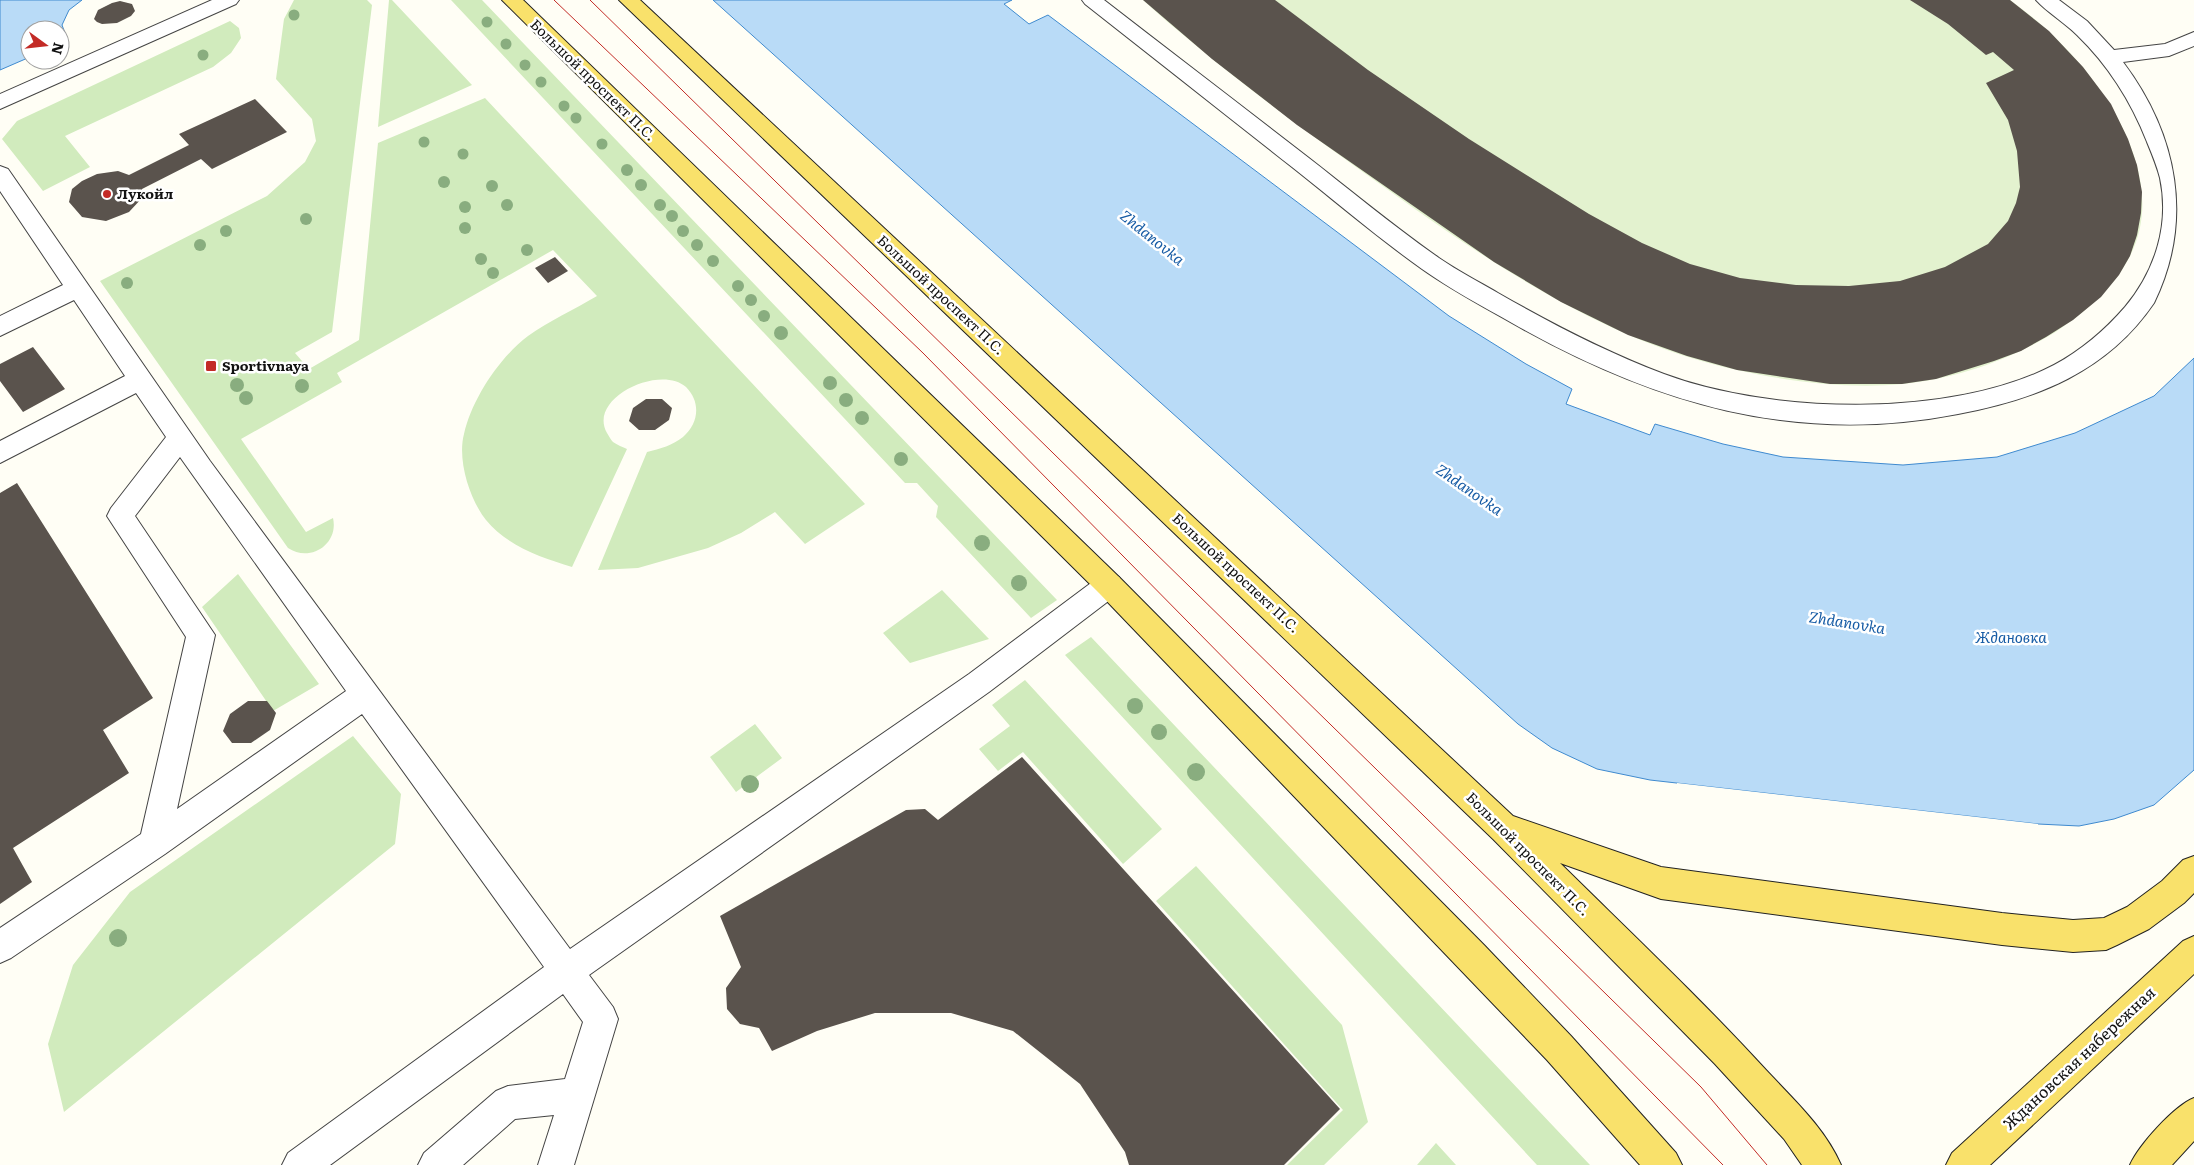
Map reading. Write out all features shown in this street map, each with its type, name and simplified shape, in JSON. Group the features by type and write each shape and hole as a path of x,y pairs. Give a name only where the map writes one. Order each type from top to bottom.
{"main road":[{"name":"Большой проспект П.С.","path":"512,0 1109,585 1472,957 1559,1048 1664,1165"},
{"name":"Большой проспект П.С.","path":"629,0 1504,829 1727,1052 1796,1127 1823,1165"},
{"path":"1504,829 1661,882 2002,929 2073,936 2106,934 2138,918 2173,892 2194,871"},
{"name":"Ждановская набережная","path":"1964,1165 2194,952"},
{"path":"2148,1165 2194,1115"}],"street":[{"path":"0,102 230,0"},
{"path":"1092,0 1431,264 1490,300 1604,359 1672,387 1740,405 1795,411 1862,414 1945,408 2008,392 2050,377 2081,361 2127,322 2155,284 2169,252 2174,215 2171,178 2152,127 2134,91 2107,56 2081,27 2046,0"},
{"path":"2107,56 2169,50 2194,38"},
{"path":"0,174 180,438 565,972 601,1019 556,1165"},
{"path":"0,327 78,288"},
{"path":"0,454 140,379"},
{"path":"154,843 202,635 120,516 180,438"},
{"path":"300,1165 565,972 979,683 1109,585"},
{"path":"0,947 154,843 365,695"},
{"path":"436,1165 508,1102 578,1095"}],"green space":[{"path":"294,0 367,0 372,5 332,332 295,353 309,369 359,340 378,143 485,98 865,504 805,544 775,512 741,533 708,548 638,568 598,570 647,452 679,440 688,431 695,419 696,406 691,393 686,387 674,381 660,380 644,382 629,388 616,397 607,408 604,420 607,433 613,442 627,449 572,567 526,550 494,529 480,512 470,491 462,456 464,434 473,407 497,367 517,345 553,320 597,296 553,250 337,373 342,382 241,439 306,532 333,518 332,536 321,548 305,553 296,552 288,548 100,281 267,196 305,162 316,141 312,119 276,79 284,19"},
{"path":"389,0 392,0 472,85 378,127"},
{"path":"451,0 482,0 1057,600 1031,618 936,517 938,506 917,483 905,483"},
{"path":"1143,0 2010,0 2040,23 2070,53 2110,105 2126,134 2137,164 2142,195 2140,226 2130,256 2123,268 2106,290 2087,309 2037,343 1982,367 1942,378 1903,384 1862,386 1799,381 1737,370 1683,355 1632,336 1581,313 1486,257 1439,226 1270,104 1212,59"},
{"path":"230,21 239,28 241,38 231,53 213,67 65,136 90,167 43,191 2,139 17,121"},
{"path":"238,574 319,684 273,711 202,607"},
{"path":"942,590 989,639 910,663 883,633"},
{"path":"1091,637 1590,1165 1537,1165 1065,655"},
{"path":"1025,680 1162,829 1123,864 1023,752 998,771 979,749 1010,726 992,705"},
{"path":"755,724 782,758 736,792 710,757"},
{"path":"353,736 401,794 395,844 64,1112 48,1044 73,965 130,892"},
{"path":"1196,866 1342,1025 1368,1122 1324,1165 1287,1165 1343,1110 1156,901"},
{"path":"1436,1143 1456,1165 1417,1165"}],"water":[{"path":"0,0 82,0 69,10 64,20 20,20 20,61 0,70"},
{"name":"Ждановка","path":"713,0 1012,0 1004,4 1029,24 1048,15 1449,316 1526,364 1572,389 1566,404 1650,435 1655,424 1723,444 1783,457 1903,465 1997,457 2075,433 2154,396 2194,358 2194,770 2154,805 2114,819 2079,826 2038,824 1650,780 1597,769 1552,748 1518,724"}],"pier":[{"path":"1677,783 2038,824 2038,827 1677,786"}],"building":[{"path":"1143,0 1275,0 1368,70 1469,139 1589,214 1642,243 1690,264 1740,278 1796,285 1849,286 1900,281 1945,267 1988,244 2008,221 2016,203 2020,187 2017,151 2008,120 1986,83 2014,70 1993,52 1986,55 1948,24 1910,0 2010,0 2049,31 2083,67 2111,104 2128,139 2137,165 2142,192 2137,235 2130,256 2119,275 2101,297 2073,320 2046,337 2021,351 1994,361 1936,379 1902,384 1830,384 1737,370 1687,356 1628,335 1561,302 1494,262 1297,125 1212,59"},
{"path":"120,1 132,4 135,11 131,16 117,23 102,24 94,19 98,10"},
{"path":"255,99 287,132 212,169 201,159 142,189 142,198 129,212 106,221 82,217 69,202 72,189 82,181 97,174 118,171 129,175 189,145 179,134"},
{"path":"555,257 568,271 548,283 535,268"},
{"path":"33,347 65,389 23,412 0,381 0,364"},
{"path":"646,399 662,399 672,408 669,420 655,430 639,430 629,421 633,408"},
{"path":"17,483 153,698 103,730 129,773 13,848 32,882 0,904 0,493"},
{"path":"248,701 267,701 276,713 270,730 251,743 232,743 223,731 230,714"},
{"path":"1022,757 1340,1109 1284,1165 1129,1165 1125,1152 1080,1084 1013,1031 951,1013 875,1013 817,1031 772,1051 759,1028 740,1024 727,1009 726,988 741,967 720,916 906,810 925,809 938,820"}],"tram line":[{"path":"554,0 923,353 1723,1165"},
{"path":"590,0 1701,1087 1767,1165"}],"place":[{"name":"Лукойл","path":"107,194"},
{"name":"Sportivnaya","path":"211,366"}],"water label":[{"name":"Zhdanovka","path":"1152,238"},
{"name":"Zhdanovka","path":"1469,490"},
{"name":"Zhdanovka","path":"1847,623"}]}
